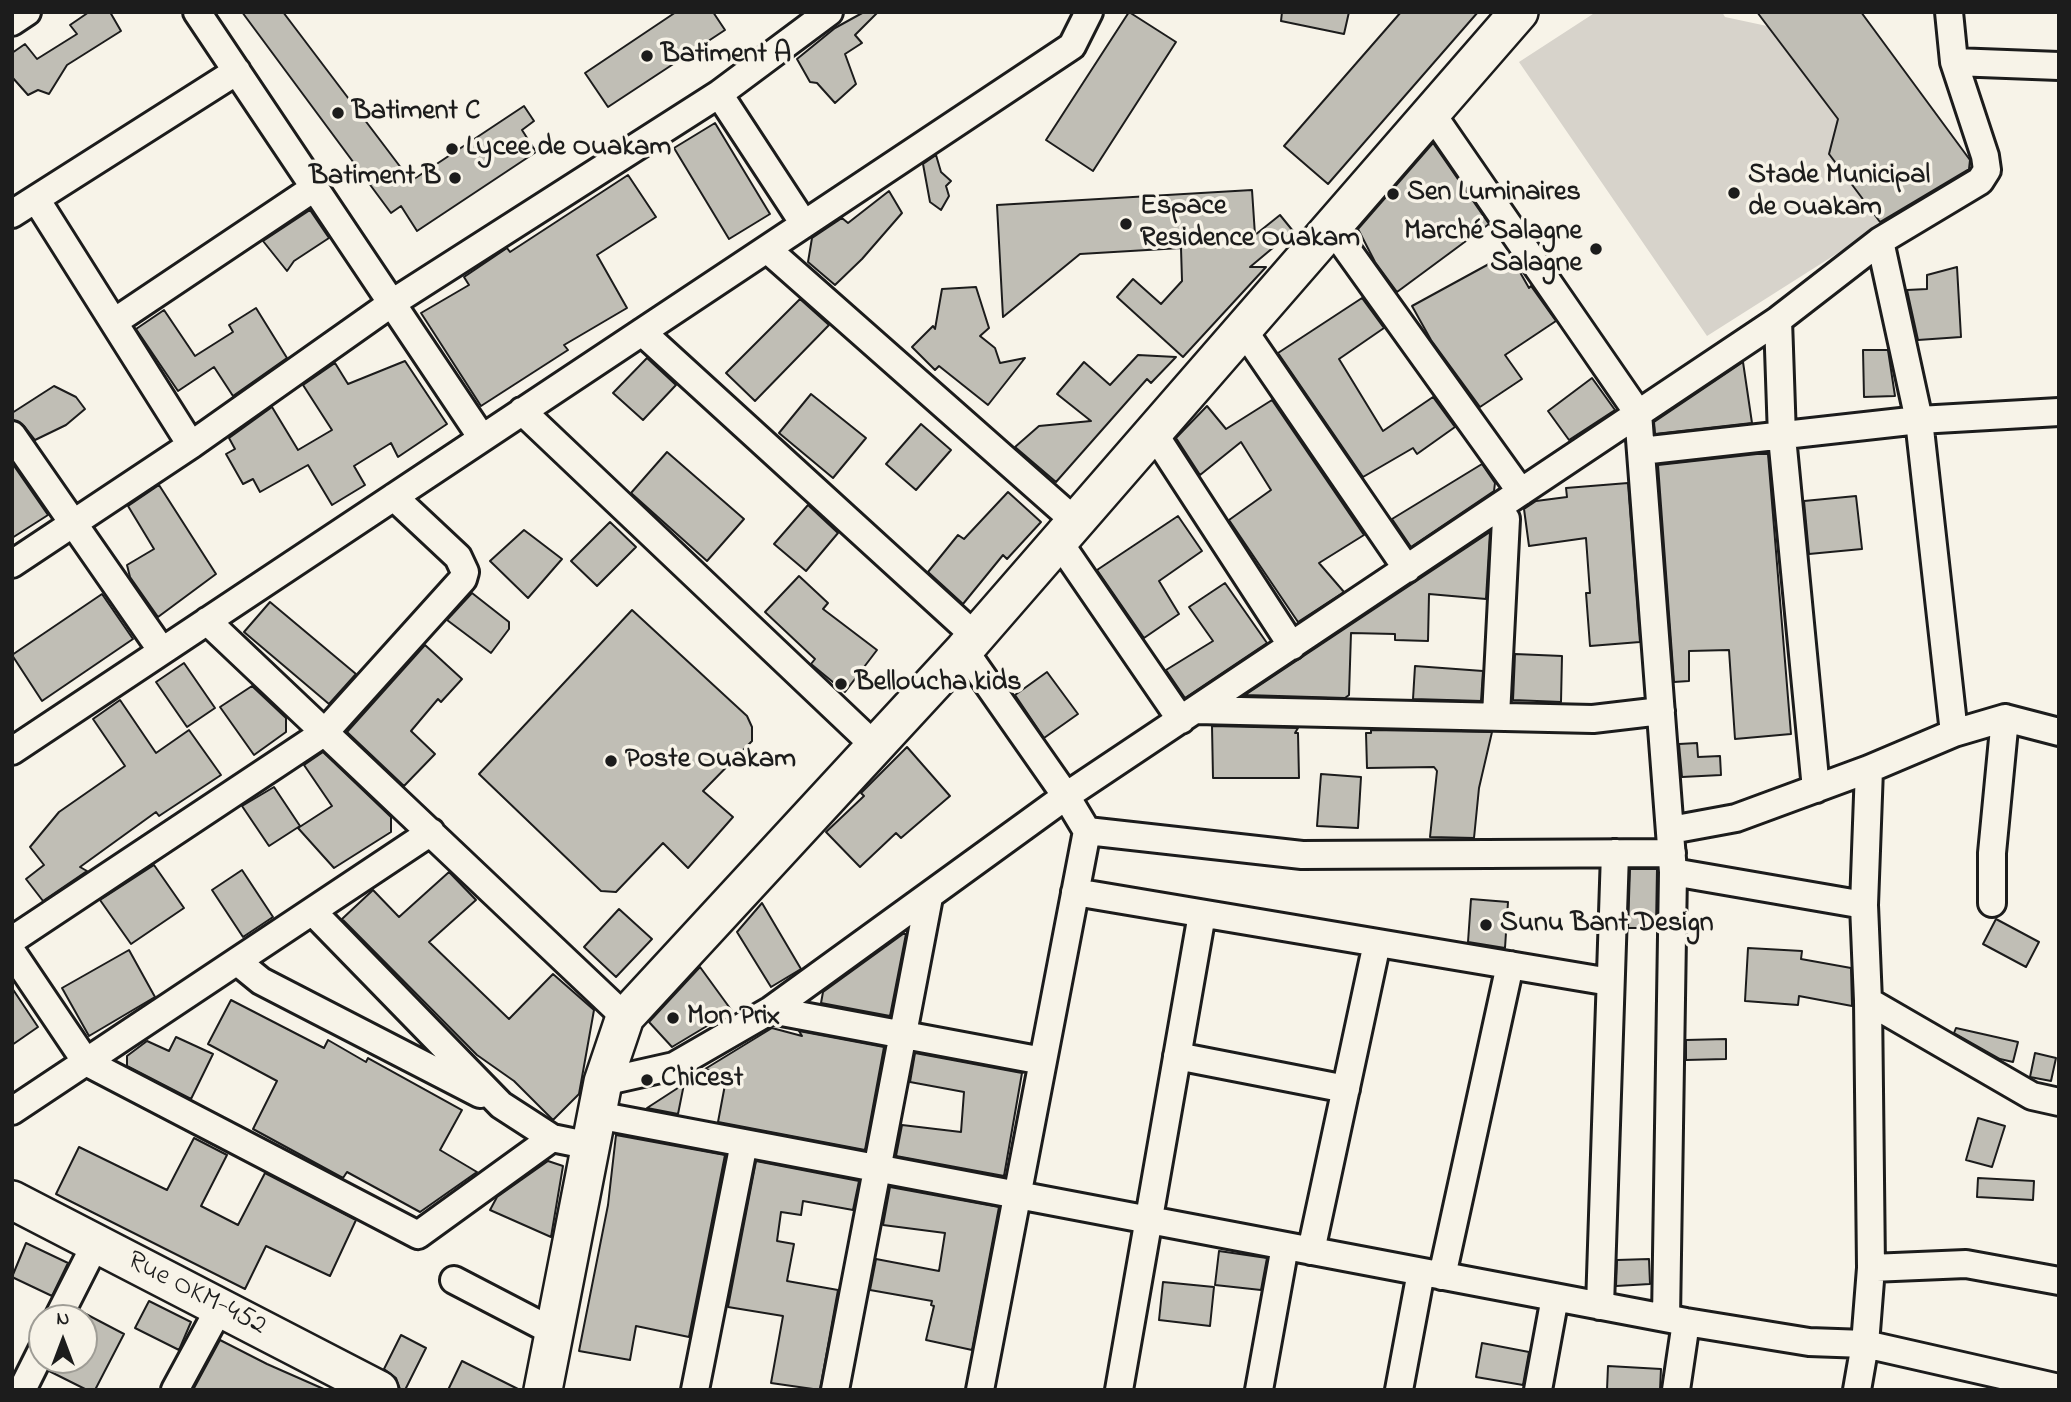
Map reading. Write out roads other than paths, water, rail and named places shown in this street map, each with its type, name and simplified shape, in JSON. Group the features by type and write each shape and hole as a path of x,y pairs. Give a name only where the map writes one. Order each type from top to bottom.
{"street":[{"path":"12,22 27,12"},
{"path":"197,12 482,438"},
{"path":"12,564 191,444 392,303 719,94 829,12"},
{"path":"12,751 1072,46 1089,12"},
{"path":"543,1390 597,1114 625,1017 877,748 1519,12"},
{"path":"12,953 86,1062 418,1235 552,1138 771,1010 1066,796 1778,320 1880,241 1980,181 1987,170 1954,62 1950,12"},
{"path":"1954,62 2059,66"},
{"path":"12,214 237,71"},
{"path":"719,94 804,224"},
{"path":"1432,114 1638,413 1672,851 1676,1390"},
{"path":"114,323 314,188"},
{"path":"36,199 191,444"},
{"path":"1331,227 1521,492"},
{"path":"1880,241 1919,419 1954,733"},
{"path":"767,249 1068,532 1188,715"},
{"path":"1778,320 1782,437 1816,789"},
{"path":"1242,328 1407,569"},
{"path":"642,332 969,643 1087,831 980,1390"},
{"path":"522,411 877,748"},
{"path":"1641,451 1782,437 1919,419 2059,412"},
{"path":"1153,432 1292,646"},
{"path":"12,435 162,651"},
{"path":"12,940 325,732 463,579 465,572 458,556 394,497"},
{"path":"1496,716 1506,519 1497,509"},
{"path":"207,621 625,1017"},
{"path":"1188,715 1593,719 1661,711"},
{"path":"1992,903 1993,853 2005,718"},
{"path":"1672,851 1736,818 1869,769 1954,733 2005,718 2059,732"},
{"path":"1857,1390 1865,1345 1871,1268 1868,1001 1864,905 1869,769"},
{"path":"1087,831 1303,855 1672,851 1864,905"},
{"path":"12,1111 430,832"},
{"path":"1600,1306 1615,853"},
{"path":"1075,892 1610,982"},
{"path":"835,1390 929,897"},
{"path":"313,912 501,1105"},
{"path":"1119,1390 1202,914"},
{"path":"1311,1251 1377,943"},
{"path":"239,962 261,981 501,1105 552,1138"},
{"path":"1399,1390 1510,965"},
{"path":"1868,1001 2032,1096 2059,1102"},
{"path":"771,1010 1043,1061"},
{"path":"1177,1056 1346,1089"},
{"path":"597,1114 1676,1320 1809,1342 1865,1345 1966,1378 2059,1388"},
{"path":"695,1390 744,1143"},
{"name":"Rue OKM-452","path":"12,1200 220,1307 342,1381 379,1390"},
{"path":"65,1304 96,1243"},
{"path":"1259,1390 1285,1246"},
{"path":"1871,1268 1966,1264 2059,1281"},
{"path":"454,1280 554,1332"},
{"path":"1538,1390 1555,1297"},
{"path":"175,1390 220,1307"},
{"path":"22,1390 30,1374"}],"place":[{"name":"Batiment A","path":"647,56"},
{"name":"Batiment C","path":"338,113"},
{"name":"Lycee de Ouakam","path":"452,149"},
{"name":"Batiment B","path":"455,178"},
{"name":"Stade Municipal de Ouakam","path":"1734,193"},
{"name":"Sen Luminaires","path":"1393,194"},
{"name":"Espace Residence Ouakam","path":"1126,224"},
{"name":"Marché Salagne Salagne","path":"1596,249"},
{"name":"Belloucha kids","path":"841,684"},
{"name":"Poste Ouakam","path":"611,761"},
{"name":"Sunu Bant Design","path":"1486,925"},
{"name":"Mon Prix","path":"673,1018"},
{"name":"Chicest","path":"647,1080"}]}
